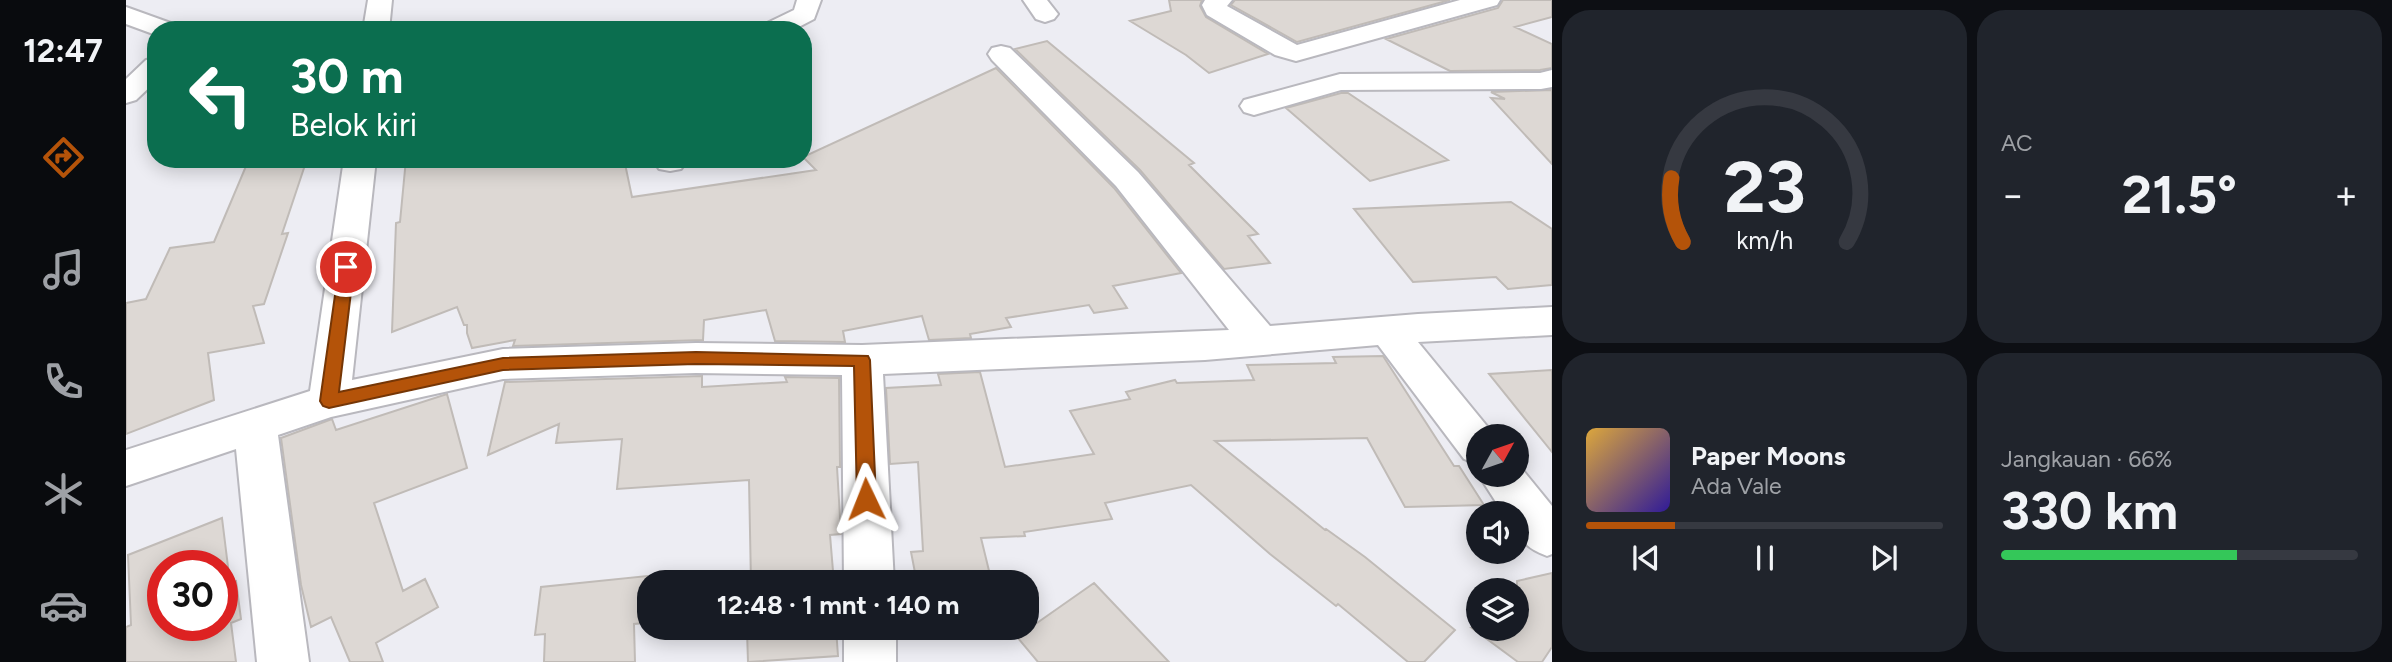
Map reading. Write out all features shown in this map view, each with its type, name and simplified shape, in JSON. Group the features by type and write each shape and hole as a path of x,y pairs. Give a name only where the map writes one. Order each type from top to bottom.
{"street":[{"path":"377,21 380,0"},
{"path":"791,21 805,14 809,0"},
{"path":"1220,0 1214,5 1216,10 1284,49 1296,53 1340,82"},
{"path":"1296,53 1488,0"},
{"path":"126,15 147,23"},
{"path":"1366,32 1459,82"},
{"path":"1001,54 1127,179 1260,341"},
{"path":"126,94 147,74"},
{"path":"1254,106 1340,82 1548,80"},
{"path":"329,401 359,168"},
{"path":"126,468 329,401 503,364 696,358 862,360 1205,346 1552,321"},
{"path":"1388,331 1466,430"},
{"path":"862,360 869,570"},
{"path":"255,426 283,662"},
{"path":"1510,487 1546,535"},
{"path":"870,640 870,662"}],"building":[{"path":"1169,0 1202,0 1200,6 1206,17 1268,54 1209,73 1186,55 1130,21 1171,11"},
{"path":"1235,0 1450,0 1297,42 1231,5"},
{"path":"1503,0 1552,0 1552,17 1515,27 1552,44 1552,68 1450,71 1386,39 1498,8"},
{"path":"1047,41 1194,163 1189,165 1258,234 1248,236 1270,263 1224,269 1140,170 1015,49"},
{"path":"996,68 1114,188 1181,273 1113,286 1127,308 1094,313 1089,305 1006,318 1011,327 970,334 971,338 929,340 922,316 843,331 845,342 775,341 766,310 704,320 703,340 513,346 515,340 472,348 467,325 464,325 457,307 392,332 396,223 400,222 405,168 626,168 632,197 816,170 812,166 812,153"},
{"path":"1552,90 1552,164 1491,98 1505,99 1491,92"},
{"path":"1348,93 1448,160 1370,181 1286,108"},
{"path":"245,168 304,168 282,234 288,233 264,304 253,306 264,343 208,353 214,400 126,434 126,303 146,299 170,248 214,242"},
{"path":"1511,202 1552,229 1552,285 1508,289 1496,277 1413,282 1354,209"},
{"path":"1383,356 1454,466 1459,466 1466,477 1466,487 1472,487 1481,501 1466,501 1466,505 1405,507 1367,438 1215,441 1455,630 1424,662 1408,662 1338,604 1336,606 1270,554 1191,485 1105,503 1112,519 1024,532 1025,536 981,538 989,570 914,570 911,552 923,551 918,462 890,464 886,388 941,385 938,374 980,372 1005,467 1094,454 1070,411 1130,399 1126,392 1175,380 1177,383 1254,380 1247,365 1336,363 1333,357"},
{"path":"1552,370 1552,452 1530,424 1489,374"},
{"path":"702,376 702,387 787,382 785,377 839,378 840,467 837,467 841,534 830,535 833,570 751,570 749,480 617,489 622,439 556,443 559,424 488,455 505,382"},
{"path":"447,394 467,468 374,503 403,591 425,579 438,607 376,643 383,662 350,662 331,617 311,627 301,585 281,438 332,419 336,430"},
{"path":"222,518 226,550 147,550 147,641 233,641 236,662 126,662 126,627 131,625 128,555"},
{"path":"1552,573 1552,647 1542,662 1518,662 1490,641 1529,641 1529,578"},
{"path":"637,577 635,662 544,662 545,634 535,635 541,587"},
{"path":"1094,583 1169,662 1038,662 1020,640 1039,640 1039,622"},
{"path":"238,596 241,619 238,620"},
{"path":"747,640 837,640 838,656 748,662"}],"route":[{"path":"346,267 329,401 503,364 696,358 862,360 866,499"}]}
